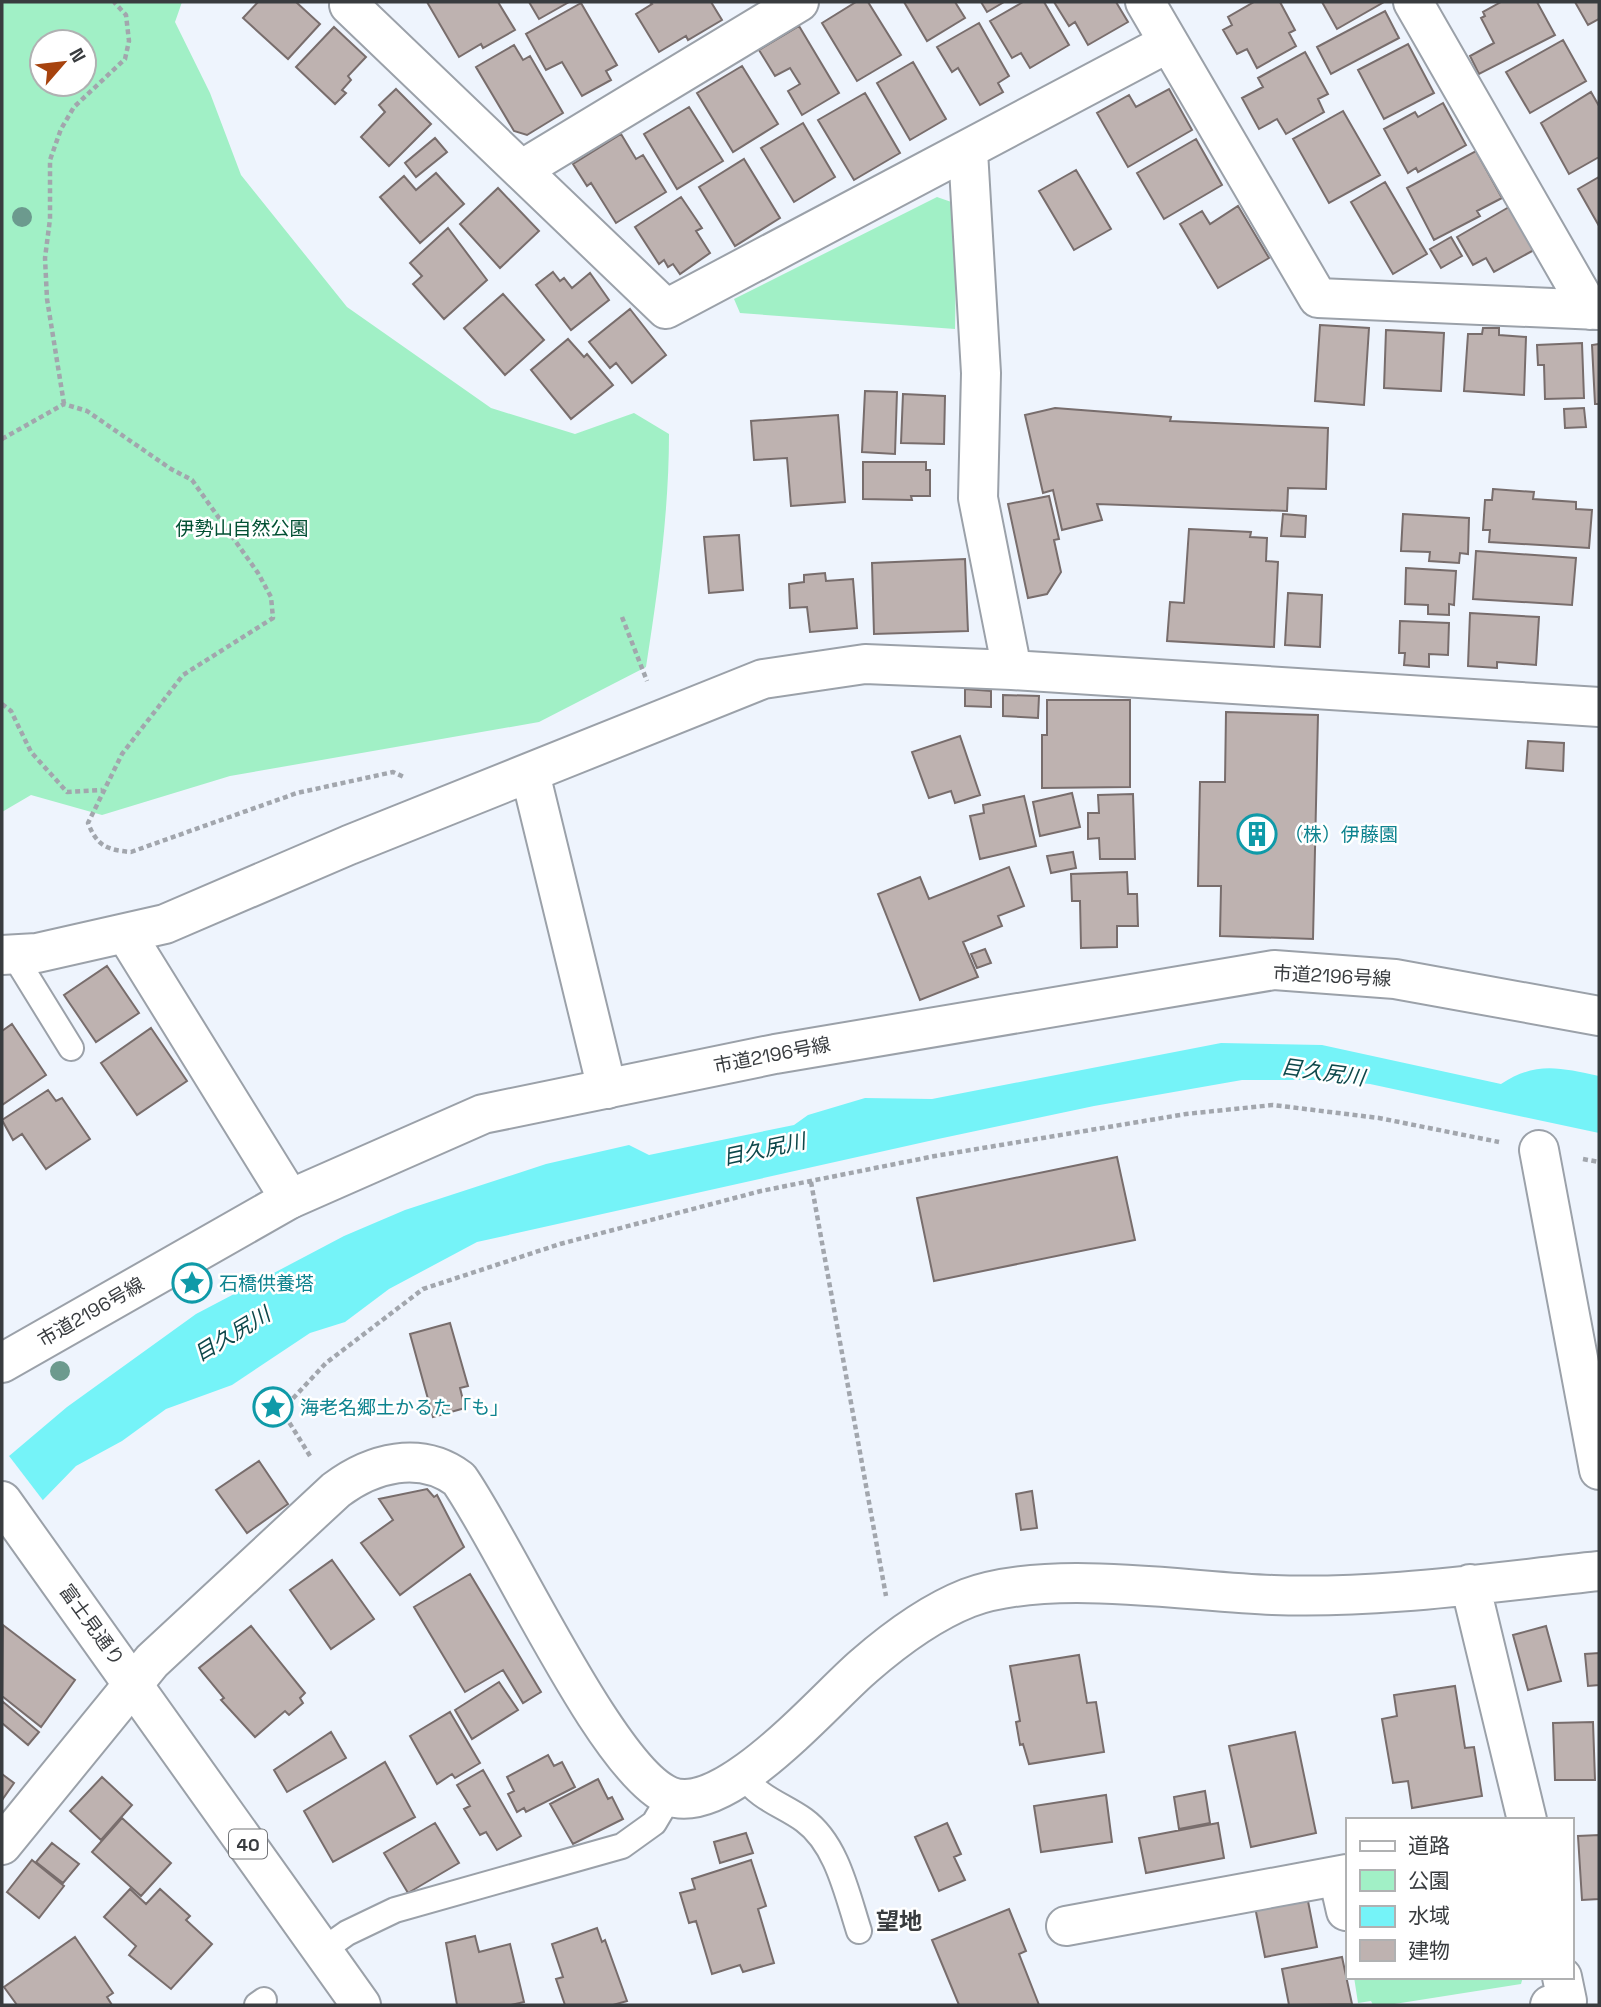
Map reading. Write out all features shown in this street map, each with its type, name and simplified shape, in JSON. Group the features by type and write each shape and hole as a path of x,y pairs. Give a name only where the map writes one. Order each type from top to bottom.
{"street":[{"path":"354,2 349,5 666,309 1168,43"},
{"path":"521,170 799,2"},
{"path":"1145,2 1318,298 1595,310"},
{"path":"1413,2 1595,310"},
{"path":"968,151 981,373 978,498 1012,670"},
{"path":"7,955 37,953 165,924 763,679 865,664 1012,670 1599,707"},
{"path":"530,773 607,1088"},
{"path":"126,934 290,1199"},
{"name":"市道2196号線","path":"2,1363 290,1199 483,1114 775,1054 1273,970 1395,979 1599,1016"},
{"path":"1539,1150 1599,1470"},
{"path":"2,1845 134,1682 336,1490 359,1475 411,1462 435,1464 458,1479 609,1734 643,1777 670,1797 689,1799 709,1796 744,1776 894,1641 952,1605 1009,1588 1086,1585 1275,1595 1470,1584 1599,1571"},
{"name":"富士見通り","path":"2,1501 134,1682"},
{"path":"1470,1584 1527,1818"},
{"name":"40","path":"134,1682 361,2005"},
{"path":"1066,1926 1344,1887"},
{"path":"1550,2005 1567,2001 1562,1979"}],"lane":[{"path":"7,955 71,1048"},
{"path":"744,1776 752,1790 806,1822 827,1844 859,1931"},
{"path":"323,1950 347,1933 395,1910 622,1846 654,1823 670,1797"}],"path":[{"path":"64,404 47,299 45,258 50,219 50,160 61,129 74,107 125,59 129,41 126,15 114,2"},
{"path":"2,439 64,404 86,411 191,480 258,573 271,597 273,618 183,676 122,754 89,822 94,838 106,850 131,852 297,793 393,772 410,781"},
{"path":"622,617 649,687"},
{"path":"2,704 11,711 31,752 66,792 103,790"},
{"path":"336,1490 295,1432 284,1408 327,1363 423,1289 560,1244 811,1182 934,1156 1186,1114 1273,1105 1379,1118 1599,1162"},
{"path":"811,1182 894,1641"}],"green space":[{"name":"伊勢山自然公園","path":"2,2 182,2 175,22 210,93 241,175 347,307 491,408 575,434 634,413 669,434 665,522 646,667 539,722 230,776 102,815 31,795 2,812"},
{"path":"937,197 957,204 955,329 740,313 734,299"},
{"path":"1354,1979 1522,1979 1521,1984 1388,2005 1373,2005 1371,2001 1358,2003"}],"water":[{"name":"目久尻川","path":"1221,1043 1322,1045 1501,1084 1526,1072 1548,1068 1599,1076 1599,1133 1370,1084 1325,1080 1242,1080 1094,1106 938,1139 477,1242 389,1289 345,1322 310,1333 232,1385 166,1409 122,1441 76,1466 43,1500 2,1524 2,1462 67,1407 196,1314 344,1236 405,1210 546,1164 629,1145 649,1155 794,1125 808,1115 865,1098 932,1099"}],"pier":[{"path":"6,1452 45,1503 2,1527 2,1457"}],"building":[{"path":"258,2 296,2 320,24 288,59 243,18"},
{"path":"427,2 498,2 515,30 483,48 481,44 459,57"},
{"path":"529,2 569,2 539,19"},
{"path":"650,2 711,2 722,20 688,40 686,36 659,52 636,14 652,4"},
{"path":"856,2 868,2 901,55 857,81 822,23"},
{"path":"904,2 955,2 965,18 927,41"},
{"path":"981,2 1004,2 987,12"},
{"path":"1023,2 1044,2 1069,45 1030,68 1021,53 1012,58 990,21"},
{"path":"1054,2 1116,2 1128,22 1088,45 1075,22 1069,26"},
{"path":"1254,2 1280,2 1295,30 1289,33 1296,46 1257,68 1247,49 1237,54 1223,30 1232,25 1228,17"},
{"path":"1322,2 1384,2 1337,29"},
{"path":"1501,2 1537,2 1555,35 1479,74 1470,56 1494,43 1481,18 1485,16 1483,12"},
{"path":"1575,2 1599,2 1599,19 1588,25"},
{"path":"581,3 617,65 606,71 611,80 582,96 562,62 546,70 526,34"},
{"path":"1385,11 1399,38 1331,74 1317,47"},
{"path":"979,23 1009,76 998,83 1003,92 980,105 958,68 952,72 937,47"},
{"path":"799,26 839,93 802,115 788,91 800,84 790,68 775,76 759,50"},
{"path":"334,27 366,57 348,76 351,80 342,90 346,93 335,104 296,67"},
{"path":"1563,40 1586,81 1530,113 1506,72"},
{"path":"1408,44 1434,93 1384,119 1358,70"},
{"path":"514,45 523,60 530,56 563,113 527,135 514,131 476,67"},
{"path":"1305,52 1328,94 1318,99 1324,112 1286,134 1277,119 1259,129 1242,98 1263,87 1258,78"},
{"path":"913,62 946,119 910,140 877,83"},
{"path":"742,66 778,124 733,152 697,93"},
{"path":"396,89 431,124 389,166 361,137 385,112 379,105"},
{"path":"1169,89 1192,130 1128,167 1097,113 1129,95 1136,107"},
{"path":"1591,92 1599,106 1599,157 1569,174 1541,123"},
{"path":"865,93 900,153 854,180 818,120"},
{"path":"1443,103 1466,145 1418,172 1416,168 1408,173 1384,129 1415,112 1418,117"},
{"path":"689,107 723,161 677,189 644,134"},
{"path":"1343,111 1380,175 1329,203 1293,139"},
{"path":"803,123 835,177 794,202 761,148"},
{"path":"621,134 636,159 643,155 666,192 616,223 591,183 587,186 573,164"},
{"path":"435,138 447,152 416,177 405,163"},
{"path":"1196,139 1222,185 1164,219 1137,173"},
{"path":"1476,151 1502,198 1477,211 1480,216 1434,240 1407,188"},
{"path":"744,159 780,218 735,246 699,187"},
{"path":"1076,170 1111,229 1074,250 1039,191"},
{"path":"436,173 464,204 420,243 380,197 404,176 416,190"},
{"path":"1599,177 1599,226 1578,189"},
{"path":"1385,182 1427,254 1393,274 1351,202"},
{"path":"498,188 539,231 500,268 460,224"},
{"path":"681,197 702,228 696,231 710,253 680,274 673,264 668,267 664,260 659,264 635,227"},
{"path":"1238,206 1269,258 1218,288 1180,224 1202,211 1210,224"},
{"path":"1509,207 1534,250 1494,272 1486,258 1473,265 1457,237"},
{"path":"448,228 487,280 444,319 413,284 422,276 410,263"},
{"path":"1451,237 1462,256 1441,268 1430,249"},
{"path":"553,272 560,281 564,278 572,288 590,273 609,300 571,330 536,285"},
{"path":"503,294 544,340 505,375 464,328"},
{"path":"630,309 666,355 632,383 616,363 610,368 589,342"},
{"path":"1320,325 1369,328 1364,405 1315,401"},
{"path":"1483,328 1499,328 1499,335 1526,337 1524,395 1464,391 1468,334 1482,334"},
{"path":"1386,330 1444,333 1441,391 1384,388"},
{"path":"568,339 584,357 587,354 613,385 571,419 531,370"},
{"path":"1582,343 1584,398 1545,399 1544,365 1538,365 1537,345"},
{"path":"1599,344 1599,404 1595,404 1592,345"},
{"path":"865,391 897,392 895,454 862,452"},
{"path":"903,394 945,396 944,444 901,443"},
{"path":"1055,408 1171,417 1170,421 1328,428 1326,489 1288,488 1287,511 1097,504 1102,520 1062,530 1053,490 1043,493 1025,415"},
{"path":"1584,408 1586,427 1565,428 1564,409"},
{"path":"838,415 845,502 791,506 787,458 754,460 751,421"},
{"path":"863,462 926,462 926,470 930,470 930,496 911,496 912,500 863,499"},
{"path":"1493,489 1534,492 1533,499 1576,502 1576,509 1592,510 1589,548 1489,542 1490,530 1483,530 1485,500 1492,500"},
{"path":"1049,496 1059,539 1054,540 1061,572 1047,594 1028,598 1008,504"},
{"path":"1283,514 1306,516 1305,537 1281,536"},
{"path":"1403,514 1469,518 1468,554 1460,553 1459,563 1429,561 1430,552 1401,551"},
{"path":"1189,529 1251,532 1250,537 1267,538 1266,561 1278,562 1274,647 1167,641 1170,602 1184,603"},
{"path":"739,535 743,590 709,593 704,537"},
{"path":"1476,551 1576,558 1572,605 1473,599"},
{"path":"965,559 968,631 874,634 872,563"},
{"path":"1406,568 1456,571 1454,605 1449,604 1449,615 1428,614 1428,605 1405,604"},
{"path":"825,573 826,581 853,579 857,628 810,632 807,607 790,608 789,584 804,582 804,575"},
{"path":"1288,593 1322,595 1320,647 1285,645"},
{"path":"1470,613 1539,617 1536,665 1497,662 1497,668 1468,666"},
{"path":"1400,621 1449,623 1448,655 1429,654 1429,667 1404,665 1405,653 1399,653"},
{"path":"965,689 991,691 991,707 965,706"},
{"path":"1003,695 1039,696 1038,718 1003,716"},
{"path":"1047,700 1130,700 1130,787 1042,788 1042,735 1047,735"},
{"name":"（株）伊藤園","path":"1226,712 1318,715 1313,939 1220,936 1221,886 1198,886 1200,782 1225,782"},
{"path":"960,736 980,795 955,803 951,791 929,798 912,752"},
{"path":"1528,741 1564,743 1563,771 1526,768"},
{"path":"1072,793 1080,827 1040,836 1033,802"},
{"path":"1133,794 1135,859 1100,859 1099,838 1088,839 1088,813 1099,813 1098,795"},
{"path":"1024,796 1036,846 980,859 970,816 984,813 983,805"},
{"path":"1073,852 1076,868 1051,873 1047,856"},
{"path":"1009,867 1024,906 998,916 1002,926 963,942 978,977 920,1000 878,894 920,877 929,899"},
{"path":"1127,872 1128,894 1137,894 1138,926 1117,926 1117,947 1081,948 1080,901 1072,901 1071,874"},
{"path":"985,949 991,963 977,968 971,954"},
{"path":"107,966 139,1013 96,1042 64,995"},
{"path":"12,1024 46,1075 2,1105 2,1031"},
{"path":"151,1028 187,1081 137,1115 101,1063"},
{"path":"48,1090 56,1101 62,1098 90,1139 46,1169 22,1134 13,1140 2,1120"},
{"path":"1117,1157 1135,1240 934,1281 917,1198"},
{"path":"450,1323 468,1386 460,1388 465,1408 433,1417 410,1334"},
{"path":"259,1461 288,1504 247,1533 216,1490"},
{"path":"427,1489 434,1497 437,1495 464,1547 400,1595 361,1543 393,1520 379,1499"},
{"path":"1032,1491 1037,1528 1021,1530 1016,1494"},
{"path":"332,1560 374,1619 331,1649 290,1590"},
{"path":"470,1574 541,1692 523,1703 503,1670 465,1692 414,1607"},
{"path":"3,1625 75,1680 41,1727 2,1696"},
{"path":"251,1626 305,1693 300,1698 303,1703 289,1715 285,1711 255,1737 221,1700 224,1698 199,1668"},
{"path":"1546,1626 1561,1681 1528,1690 1513,1635"},
{"path":"1599,1653 1599,1685 1588,1686 1585,1654"},
{"path":"1079,1655 1087,1703 1096,1702 1104,1752 1029,1764 1023,1744 1020,1745 1016,1722 1020,1721 1010,1666"},
{"path":"499,1682 518,1710 472,1739 455,1710"},
{"path":"1455,1686 1465,1748 1474,1747 1482,1796 1412,1808 1408,1781 1393,1783 1382,1719 1397,1716 1394,1695"},
{"path":"2,1701 39,1732 28,1745 2,1723"},
{"path":"450,1712 480,1763 455,1778 452,1774 437,1784 410,1736"},
{"path":"1593,1722 1595,1780 1555,1780 1553,1723"},
{"path":"331,1732 346,1758 287,1792 274,1770"},
{"path":"1295,1732 1316,1833 1251,1847 1229,1746"},
{"path":"548,1755 554,1766 562,1762 575,1787 526,1812 524,1808 517,1812 508,1794 514,1791 507,1777"},
{"path":"385,1762 415,1817 333,1862 304,1811"},
{"path":"483,1770 521,1836 497,1850 486,1832 480,1835 464,1809 470,1806 457,1785"},
{"path":"2,1774 14,1783 2,1800"},
{"path":"102,1777 132,1805 101,1840 70,1811"},
{"path":"598,1779 608,1799 612,1797 623,1819 573,1844 550,1804"},
{"path":"1205,1791 1210,1823 1179,1829 1174,1797"},
{"path":"1106,1795 1112,1842 1041,1852 1034,1806"},
{"path":"122,1818 171,1863 141,1896 92,1852"},
{"path":"435,1823 459,1863 408,1893 384,1853"},
{"path":"947,1823 961,1854 954,1857 965,1880 939,1891 915,1837"},
{"path":"1218,1823 1224,1858 1146,1873 1139,1838"},
{"path":"746,1833 753,1853 720,1863 714,1842"},
{"path":"1599,1835 1599,1899 1582,1900 1578,1836"},
{"path":"52,1843 79,1864 63,1883 36,1862"},
{"path":"32,1860 64,1886 39,1918 7,1892"},
{"path":"751,1860 766,1906 758,1909 774,1963 743,1972 740,1965 712,1974 696,1921 689,1923 680,1893 695,1889 692,1879"},
{"path":"130,1889 146,1904 160,1889 190,1916 186,1920 212,1944 171,1989 129,1955 136,1946 104,1917"},
{"path":"1306,1891 1317,1947 1265,1957 1254,1902"},
{"path":"1009,1909 1026,1951 1019,1954 1039,2005 959,2005 932,1940"},
{"path":"597,1928 602,1942 605,1940 627,2001 613,2005 565,2005 556,1979 563,1977 552,1944"},
{"path":"475,1936 479,1952 510,1944 524,2002 511,2005 457,2005 446,1943"},
{"path":"75,1937 113,1993 107,1997 112,2005 17,2005 4,1987"},
{"path":"1342,1957 1352,2004 1289,2005 1282,1969"}],"place":[{"name":"（株）伊藤園","path":"1257,834"},
{"name":"石橋供養塔","path":"192,1283"},
{"name":"海老名郷土かるた「も」","path":"273,1407"}],"district":[{"name":"望地","path":"899,1921"}]}
